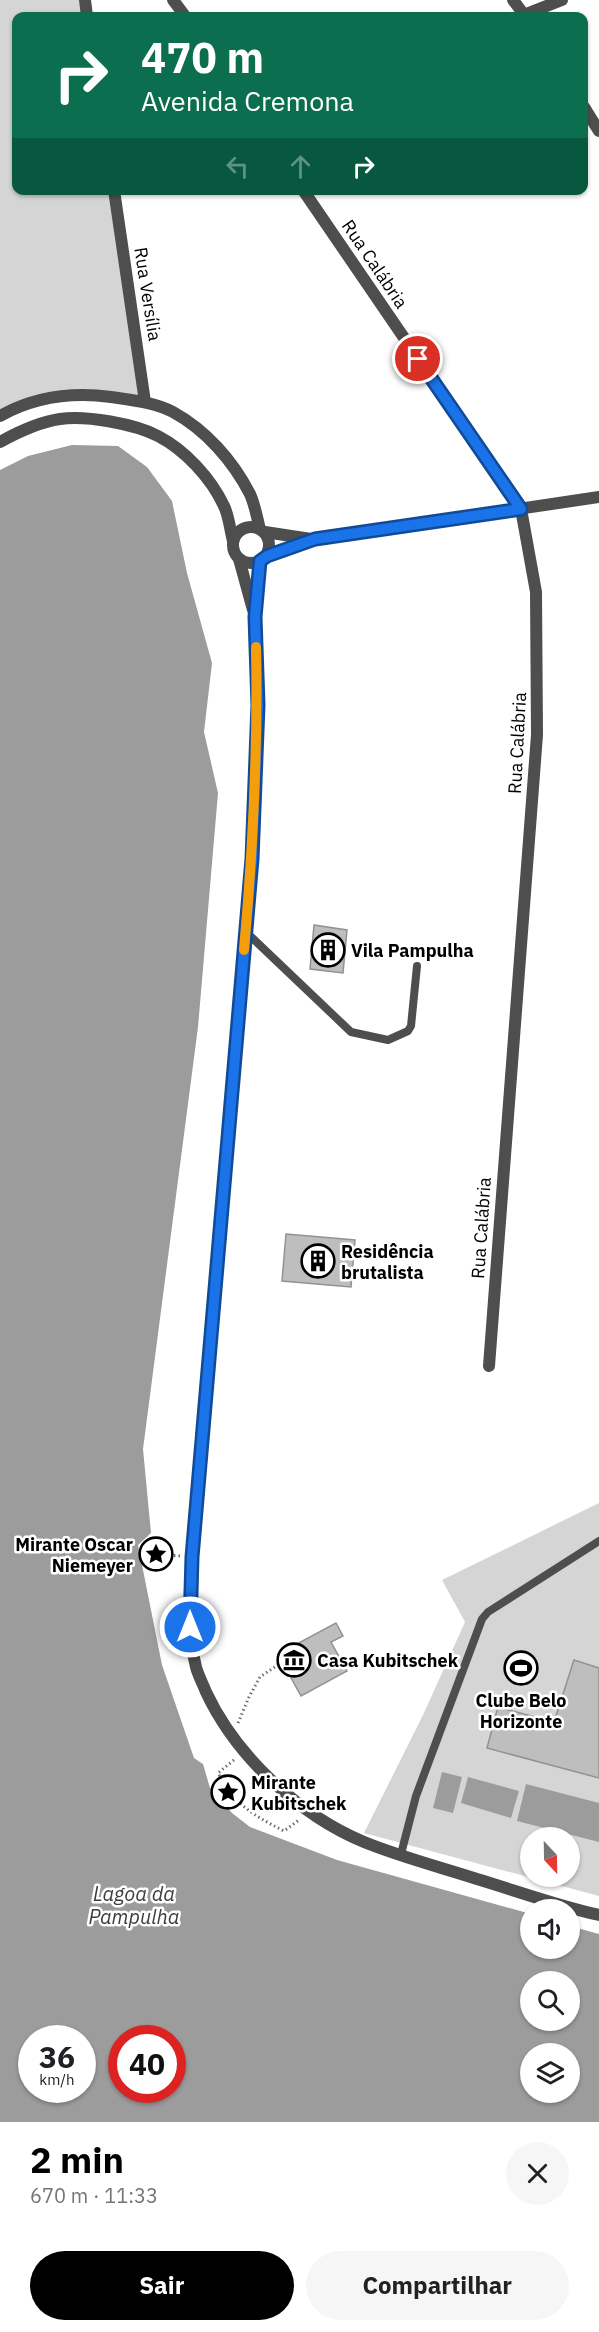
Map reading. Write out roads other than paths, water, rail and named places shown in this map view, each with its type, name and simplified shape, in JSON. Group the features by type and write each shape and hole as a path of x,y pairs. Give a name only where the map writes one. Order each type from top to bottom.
{"street":[{"path":"533,12 562,0"},
{"path":"588,113 599,131"},
{"name":"Rua Versília","path":"115,195 145,402"},
{"name":"Rua Calábria","path":"306,195 521,509 536,592 537,735 489,1365"},
{"path":"0,416 38,400 65,395 102,396 145,402 171,411 202,431 234,467 251,496 270,544 264,559 255,617 258,705 252,859 192,1557 191,1642 196,1669 212,1704 229,1733 264,1773 308,1810 333,1827 364,1842 599,1915"},
{"path":"0,442 23,429 60,419 100,419 157,435 183,453 210,484 224,506 234,551 239,559 255,617"},
{"path":"239,559 249,564 315,539 599,497"},
{"path":"233,541 244,528 255,527 263,531 315,539"}],"lane":[{"path":"246,932 259,947 351,1032 388,1040 408,1031 411,1026 417,966"},
{"path":"401,1854 416,1796 482,1619 488,1612 599,1540"}],"water":[{"name":"Lagoa da Pampulha","path":"72,445 118,446 147,467 172,501 187,573 212,663 204,732 218,793 198,1027 143,1449 151,1533 138,1545 162,1665 194,1758 203,1764 210,1788 232,1813 250,1827 337,1860 520,1911 520,1959 580,1959 580,1929 599,1934 599,2122 0,2122 0,470 28,456"},
{"path":"442,1772 462,1777 453,1813 433,1808"},
{"path":"468,1777 519,1791 511,1818 461,1803"},
{"path":"526,1784 599,1803 599,1842 580,1837 580,1827 540,1827 517,1821"}],"place":[{"name":"Vila Pampulha","path":"328,950"},
{"name":"Residência brutalista","path":"318,1261"},
{"name":"Mirante Oscar Niemeyer","path":"156,1554"},
{"name":"Casa Kubitschek","path":"294,1660"},
{"name":"Clube Belo Horizonte","path":"521,1668"},
{"name":"Mirante Kubitschek","path":"228,1792"}]}
